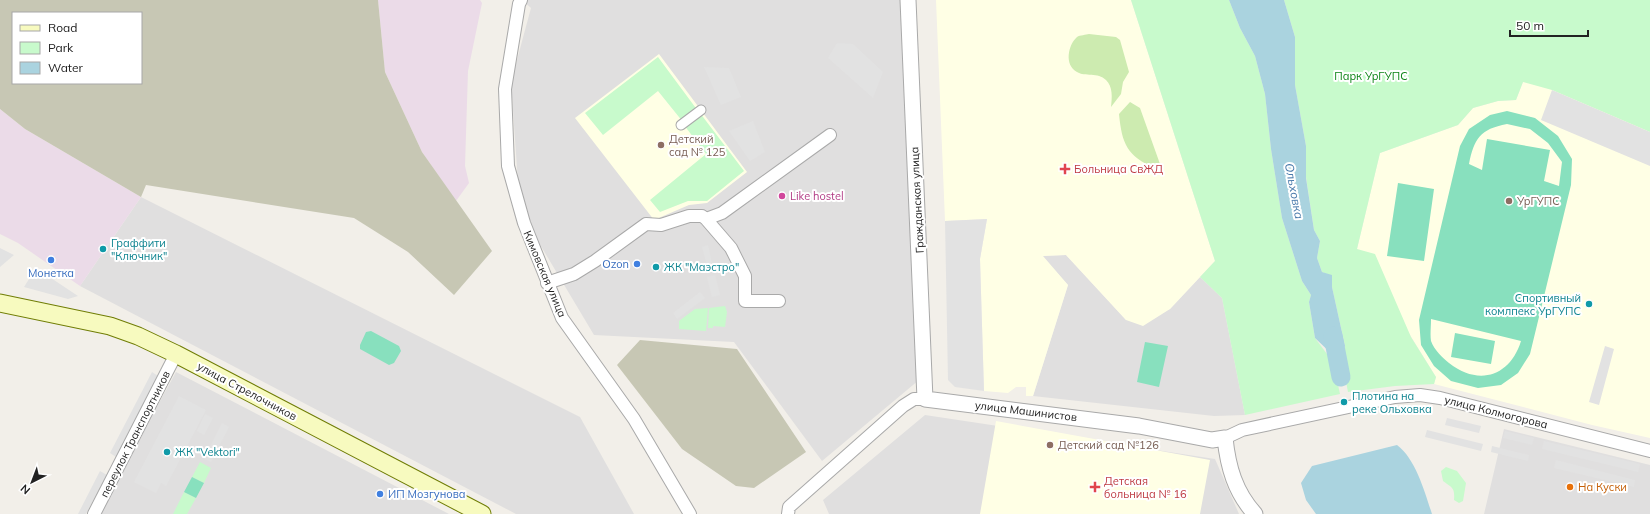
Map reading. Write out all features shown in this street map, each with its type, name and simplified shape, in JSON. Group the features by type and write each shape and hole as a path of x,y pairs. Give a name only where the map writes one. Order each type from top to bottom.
{"main road":[{"name":"улица Стрелочников","path":"0,303 110,326 138,336 176,354 482,514"}],"street":[{"name":"Кимовская улица","path":"521,0 519,4 505,89 508,166 524,223 562,318 634,419 690,514"},
{"name":"Гражданская улица","path":"908,0 925,399"},
{"path":"681,125 701,110"},
{"path":"706,219 722,213 830,135"},
{"path":"547,283 574,274 595,261 646,224 661,225 689,216 702,216 731,248 745,276 745,300 779,301"},
{"name":"переулок Транспортников","path":"94,514 176,354"},
{"name":"улица Колмогорова","path":"1225,438 1242,430 1395,397 1420,395 1470,405 1650,451"},
{"name":"улица Машинистов","path":"788,514 789,507 903,406 914,399 925,399 1131,424 1212,440 1225,438"},
{"path":"1225,438 1227,456 1233,478 1245,503 1256,514"}],"shaded area":[{"path":"0,0 378,0 385,72 422,152 492,251 454,295 408,252 354,218 146,185 141,197 25,129 0,109"},
{"path":"378,0 480,0 482,3 468,71 465,166 469,183 456,201 422,152 385,72"},
{"path":"522,0 900,0 919,380 822,461 734,342 594,335 520,211 511,82 531,8"},
{"name":"Больница СвЖД","path":"936,0 1131,0 1215,261 1170,309 1143,326 1126,320 1066,255 1043,256 1068,285 1033,396 1026,396 1026,387 1016,387 1008,393 984,391 980,259 987,219 945,221"},
{"path":"837,43 853,44 883,72 873,98 828,58"},
{"name":"Детский сад № 125","path":"659,54 747,172 707,203 689,205 654,220 575,118"},
{"name":"УрГУПС","path":"1650,57 1650,438 1592,425 1434,384 1436,377 1357,249 1380,153 1458,125 1473,108 1498,101 1516,100 1523,82"},
{"path":"704,67 729,68 741,97 721,105"},
{"path":"1552,90 1650,132 1650,166 1541,120"},
{"path":"0,109 25,129 141,197 80,286 18,243 0,234"},
{"path":"753,121 765,152 750,161 729,131"},
{"path":"141,197 580,417 634,514 516,514 80,286"},
{"path":"987,219 980,259 984,391 955,387 948,380 945,221"},
{"path":"708,245 713,268 708,269 702,247"},
{"path":"0,248 14,255 0,267"},
{"path":"1066,255 1126,320 1170,309 1200,277 1222,298 1245,415 1214,416 1033,396 1068,285 1042,256"},
{"path":"36,268 78,296 68,299 24,287"},
{"path":"715,275 720,295 712,297 707,277"},
{"path":"700,292 705,298 677,319 673,313"},
{"path":"640,340 737,349 806,452 754,488 736,486 682,449 617,365"},
{"path":"1605,346 1614,349 1599,405 1589,402"},
{"path":"152,372 158,376 116,457 110,453"},
{"path":"176,372 449,514 98,514"},
{"name":"ЖК \"Vektori\"","path":"179,396 206,410 166,486 161,483 156,493 134,482"},
{"path":"205,414 213,418 204,435 197,431"},
{"path":"925,415 1215,459 1239,514 829,514 823,500"},
{"path":"1447,418 1481,426 1479,433 1445,425"},
{"name":"Детская больница № 16","path":"996,421 1210,460 1200,514 980,514"},
{"path":"222,423 229,427 211,462 204,459"},
{"path":"1504,429 1650,465 1650,514 1484,514"},
{"path":"1427,430 1483,444 1481,451 1425,437"},
{"path":"1505,431 1534,438 1532,445 1503,438"},
{"path":"1544,441 1640,464 1638,472 1542,449"},
{"path":"1492,446 1529,455 1528,461 1491,452"},
{"path":"1556,460 1635,480 1634,487 1554,468"},
{"path":"100,471 107,475 86,514 78,514"}],"green space":[{"path":"1131,0 1229,0 1240,28 1255,56 1265,94 1271,149 1282,218 1302,281 1311,295 1309,302 1315,338 1333,362 1340,394 1245,415 1222,298 1200,277 1215,261"},
{"name":"Парк УрГУПС","path":"1284,0 1650,0 1650,132 1552,90 1523,82 1516,100 1498,101 1473,108 1458,125 1380,153 1357,249 1375,254 1411,337 1436,377 1434,384 1395,386 1348,392 1342,361 1345,346 1332,287 1332,276 1322,272 1317,258 1320,241 1314,230 1306,177 1306,146 1295,85 1295,37"},
{"path":"1089,34 1116,37 1120,40 1129,72 1123,82 1121,94 1111,107 1111,89 1106,80 1099,76 1077,72 1070,65 1069,55 1071,45 1078,36"},
{"path":"658,57 698,111 683,122 658,91 603,135 585,113"},
{"path":"1130,102 1140,108 1160,164 1155,168 1132,154 1124,141 1119,114"},
{"path":"1507,111 1535,118 1558,136 1572,159 1571,185 1530,354 1518,373 1501,385 1478,388 1451,381 1434,366 1421,345 1419,320 1460,146 1469,129 1490,115","holes":["1507,124 1530,129 1548,143 1562,162 1559,186 1544,181 1550,150 1487,139 1482,170 1469,164 1473,148 1480,136 1490,129","1431,319 1521,341 1516,353 1509,363 1501,370 1482,376 1460,370 1449,363 1436,351 1431,341"]},
{"path":"700,113 744,171 707,201 688,201 660,212 650,200 706,154 684,125"},
{"path":"1398,183 1434,189 1424,261 1387,256"},
{"path":"725,306 727,312 725,327 713,326 713,328 708,328 709,308"},
{"path":"708,308 706,331 679,329 679,321 695,309"},
{"path":"371,331 399,346 401,351 394,363 389,365 360,349 360,345 366,332"},
{"path":"1455,333 1495,341 1491,364 1451,357"},
{"path":"1145,342 1168,346 1159,387 1137,382"},
{"path":"200,462 211,468 204,483 192,477"},
{"path":"1446,467 1457,471 1466,483 1463,501 1459,503 1454,500 1452,488 1443,481 1441,471"},
{"path":"192,477 204,483 196,498 184,492"},
{"path":"184,492 196,498 187,514 173,514"}],"water":[{"path":"1229,0 1284,0 1295,37 1295,85 1306,146 1306,178 1314,230 1320,241 1317,258 1322,272 1332,275 1332,287 1345,346 1338,360 1315,338 1309,302 1311,295 1302,281 1282,218 1271,149 1265,94 1255,56 1240,28"},
{"path":"1397,445 1404,451 1415,467 1432,514 1316,514 1306,500 1301,483 1312,466"}],"waterway":[{"name":"Ольховка","path":"1333,336 1341,377"}],"place":[{"name":"Детский сад № 125","path":"661,145"},
{"name":"Больница СвЖД","path":"1065,169"},
{"name":"Like hostel","path":"782,196"},
{"name":"УрГУПС","path":"1509,201"},
{"name":"Граффити \"Ключник\"","path":"103,249"},
{"name":"Монетка","path":"51,260"},
{"name":"Ozon","path":"637,264"},
{"name":"ЖК \"Маэстро\"","path":"656,267"},
{"name":"Спортивный комлпекс УрГУПС","path":"1589,304"},
{"name":"Плотина на реке Ольховка","path":"1344,402"},
{"name":"Детский сад №126","path":"1050,445"},
{"name":"ЖК \"Vektori\"","path":"167,452"},
{"name":"Детская больница № 16","path":"1095,487"},
{"name":"На Куски","path":"1570,487"},
{"name":"ИП Мозгунова","path":"380,494"}]}
